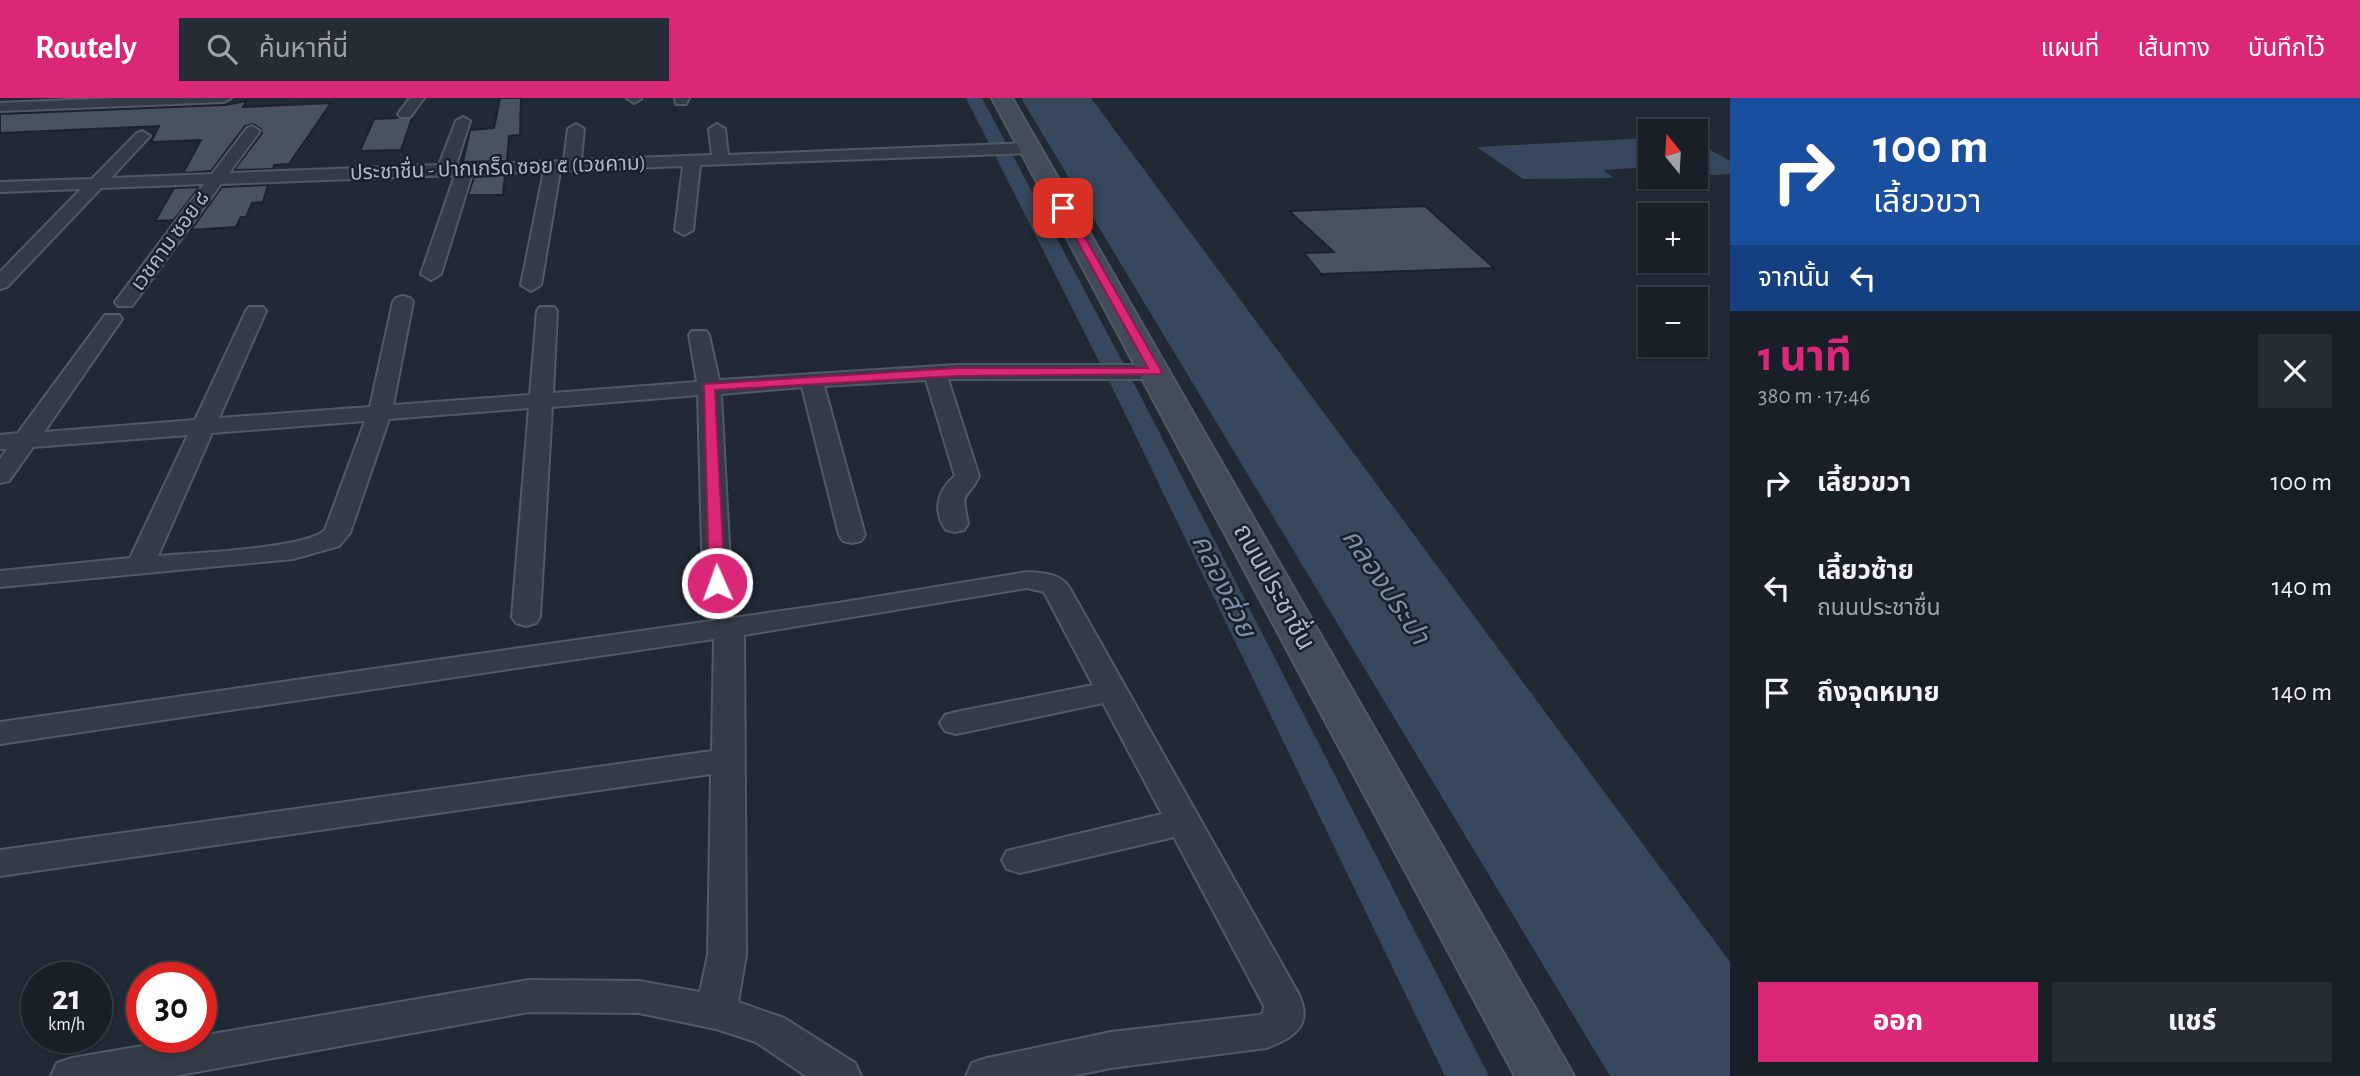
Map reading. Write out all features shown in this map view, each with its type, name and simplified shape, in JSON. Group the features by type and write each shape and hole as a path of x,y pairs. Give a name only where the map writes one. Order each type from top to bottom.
{"main road":[{"name":"ถนนประชาชื่น","path":"1002,98 1015,149 1149,372 1545,1076"}],"street":[{"path":"0,107 224,98"},
{"path":"405,114 417,98"},
{"path":"446,170 463,121"},
{"path":"718,129 721,160"},
{"path":"572,165 576,130"},
{"name":"เวชคาม ซอย ๘","path":"0,476 252,131"},
{"path":"0,283 142,136"},
{"name":"ประชาชื่น - ปากเกร็ด ซอย ๕ (เวชคาม)","path":"0,187 1015,149"},
{"path":"684,230 692,161"},
{"path":"531,285 553,166"},
{"path":"431,274 465,169"},
{"path":"0,579 293,551 330,540 337,533 380,413 403,302"},
{"path":"526,617 543,400 547,311"},
{"path":"140,566 256,312"},
{"path":"699,335 709,387 717,583"},
{"path":"0,442 811,380 935,373 1149,372"},
{"path":"935,373 967,476 964,482 954,488 950,499 955,524"},
{"path":"811,380 852,535"},
{"path":"0,733 729,628 1027,580 1043,581 1055,587 1284,1005 1282,1021 1266,1031 1111,1050 987,1076"},
{"path":"716,1012 727,955 729,628"},
{"path":"956,723 1112,691"},
{"path":"0,863 728,760"},
{"path":"1020,860 1184,822"},
{"path":"72,1076 529,996 639,997 716,1012 770,1030 840,1076"}],"water":[{"name":"คลองประปา","path":"1021,98 1091,98 1730,962 1730,1076 1610,1076"},
{"path":"1638,139 1638,168 1604,170 1613,178 1523,179 1477,147"},
{"path":"1708,149 1730,161 1730,174 1708,175"}],"building":[{"path":"500,98 521,98 520,135 509,136 507,161 463,162 470,130 494,128"},
{"path":"247,101 243,107 331,103 289,164 274,165 273,169 234,170 262,133 261,129 253,124 245,126 211,171 183,173 201,140 151,142 159,126 0,133 0,114 224,105"},
{"path":"412,118 401,150 360,151 374,119"},
{"path":"505,175 503,195 468,195 474,177"},
{"path":"268,185 263,202 252,203 246,217 241,217 236,227 191,230 222,187"},
{"path":"199,187 174,220 155,221 174,188"},
{"path":"1425,206 1494,268 1321,274 1304,253 1334,252 1289,211"}],"waterway":[{"name":"คลองส่วย","path":"974,98 1125,389 1467,1076"}],"route":[{"path":"717,583 709,387 957,372 1156,372 1063,208"}]}
